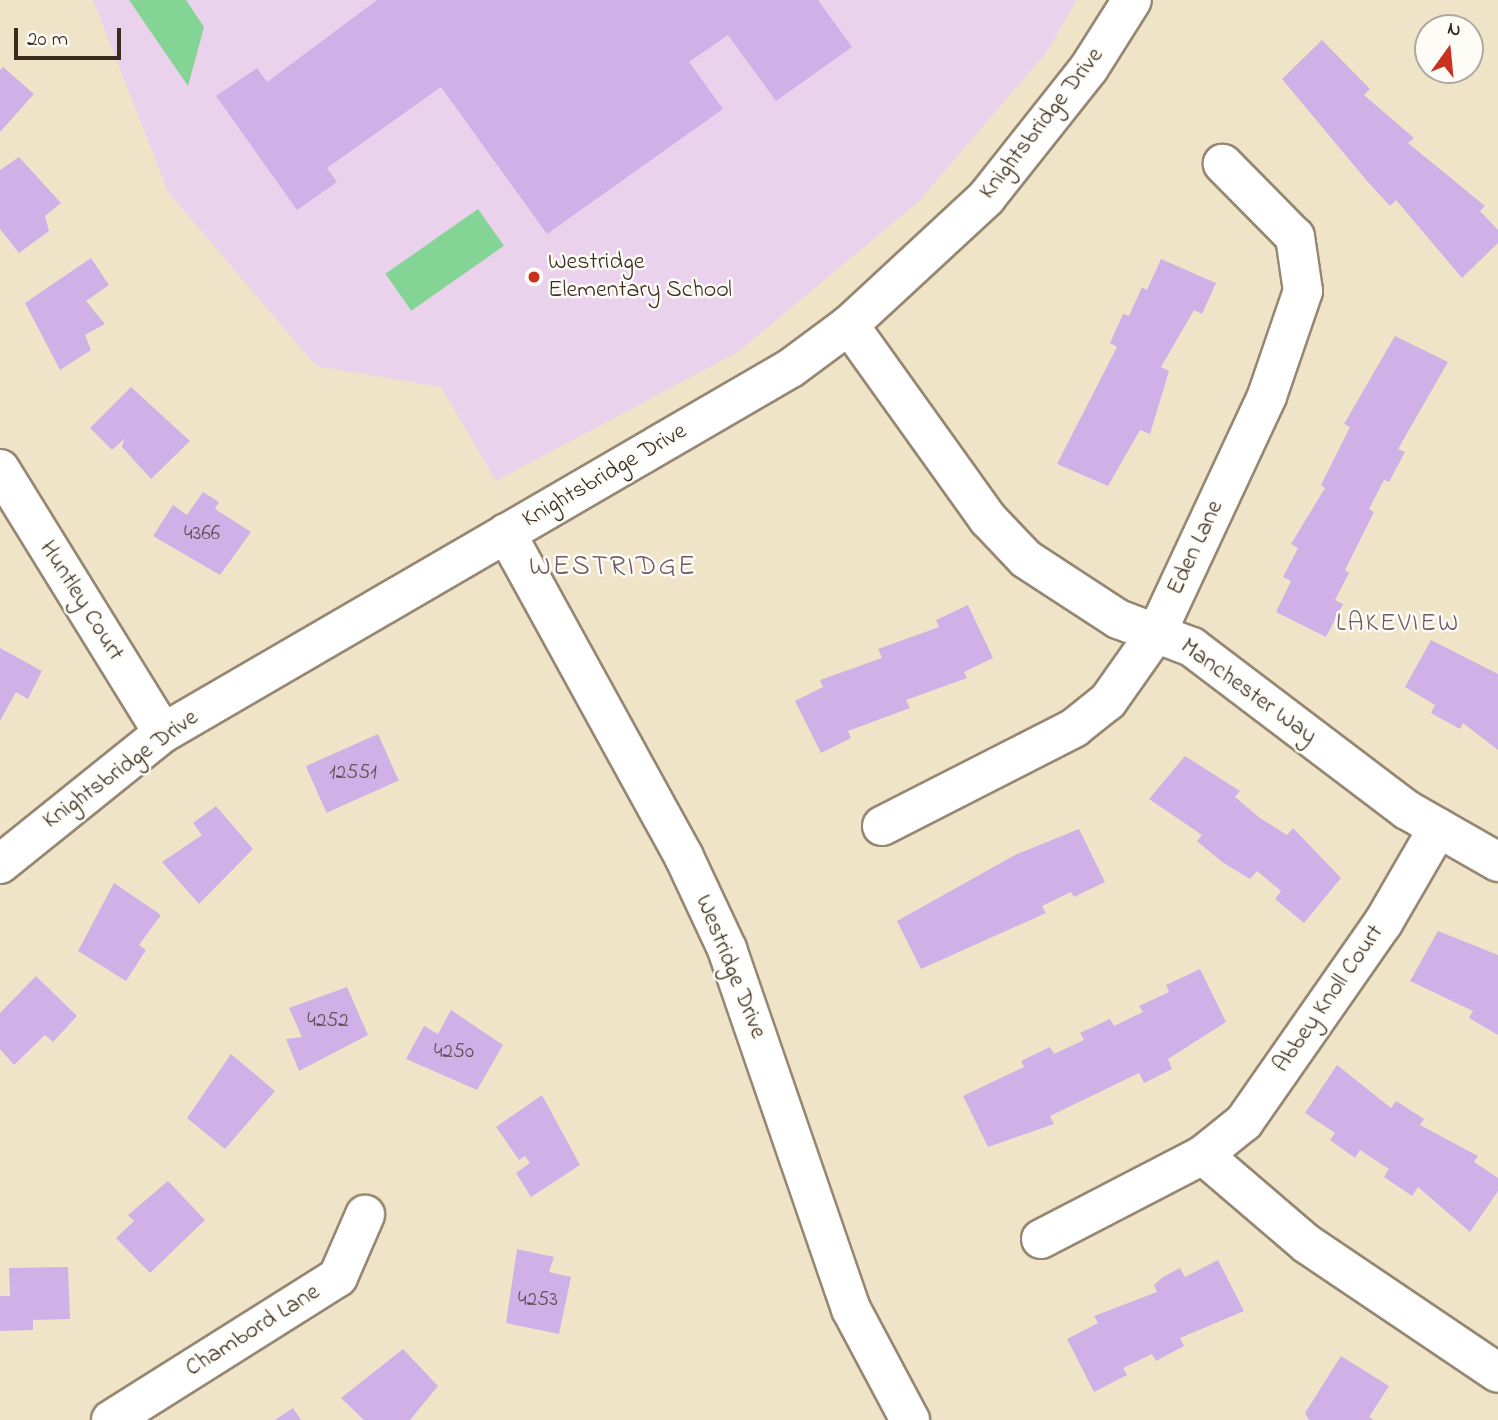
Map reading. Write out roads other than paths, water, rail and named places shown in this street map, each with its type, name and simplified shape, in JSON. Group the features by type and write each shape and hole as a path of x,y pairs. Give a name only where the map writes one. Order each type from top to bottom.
{"street":[{"name":"Knightsbridge Drive","path":"0,864 163,733 791,368 849,325 986,198 1089,68 1132,0"},
{"name":"Eden Lane","path":"882,826 1074,728 1108,701 1158,630 1267,396 1303,291 1295,237 1223,164"},
{"name":"Manchester Way","path":"849,325 988,519 1026,559 1118,619 1158,630 1192,647 1438,828 1498,862"},
{"name":"Huntley Court","path":"0,469 163,733"},
{"name":"Westridge Drive","path":"506,533 684,857 727,949 851,1309 909,1420"},
{"name":"Abbey Knoll Court","path":"1041,1239 1203,1155 1244,1122 1382,923 1438,828"},
{"path":"1203,1155 1307,1244 1498,1373"},
{"name":"Chambord Lane","path":"111,1420 338,1277 365,1215"}],"place":[{"name":"Westridge Elementary School","path":"534,277"}],"district":[{"name":"WESTRIDGE","path":"613,568"},
{"name":"LAKEVIEW","path":"1398,625"}]}
